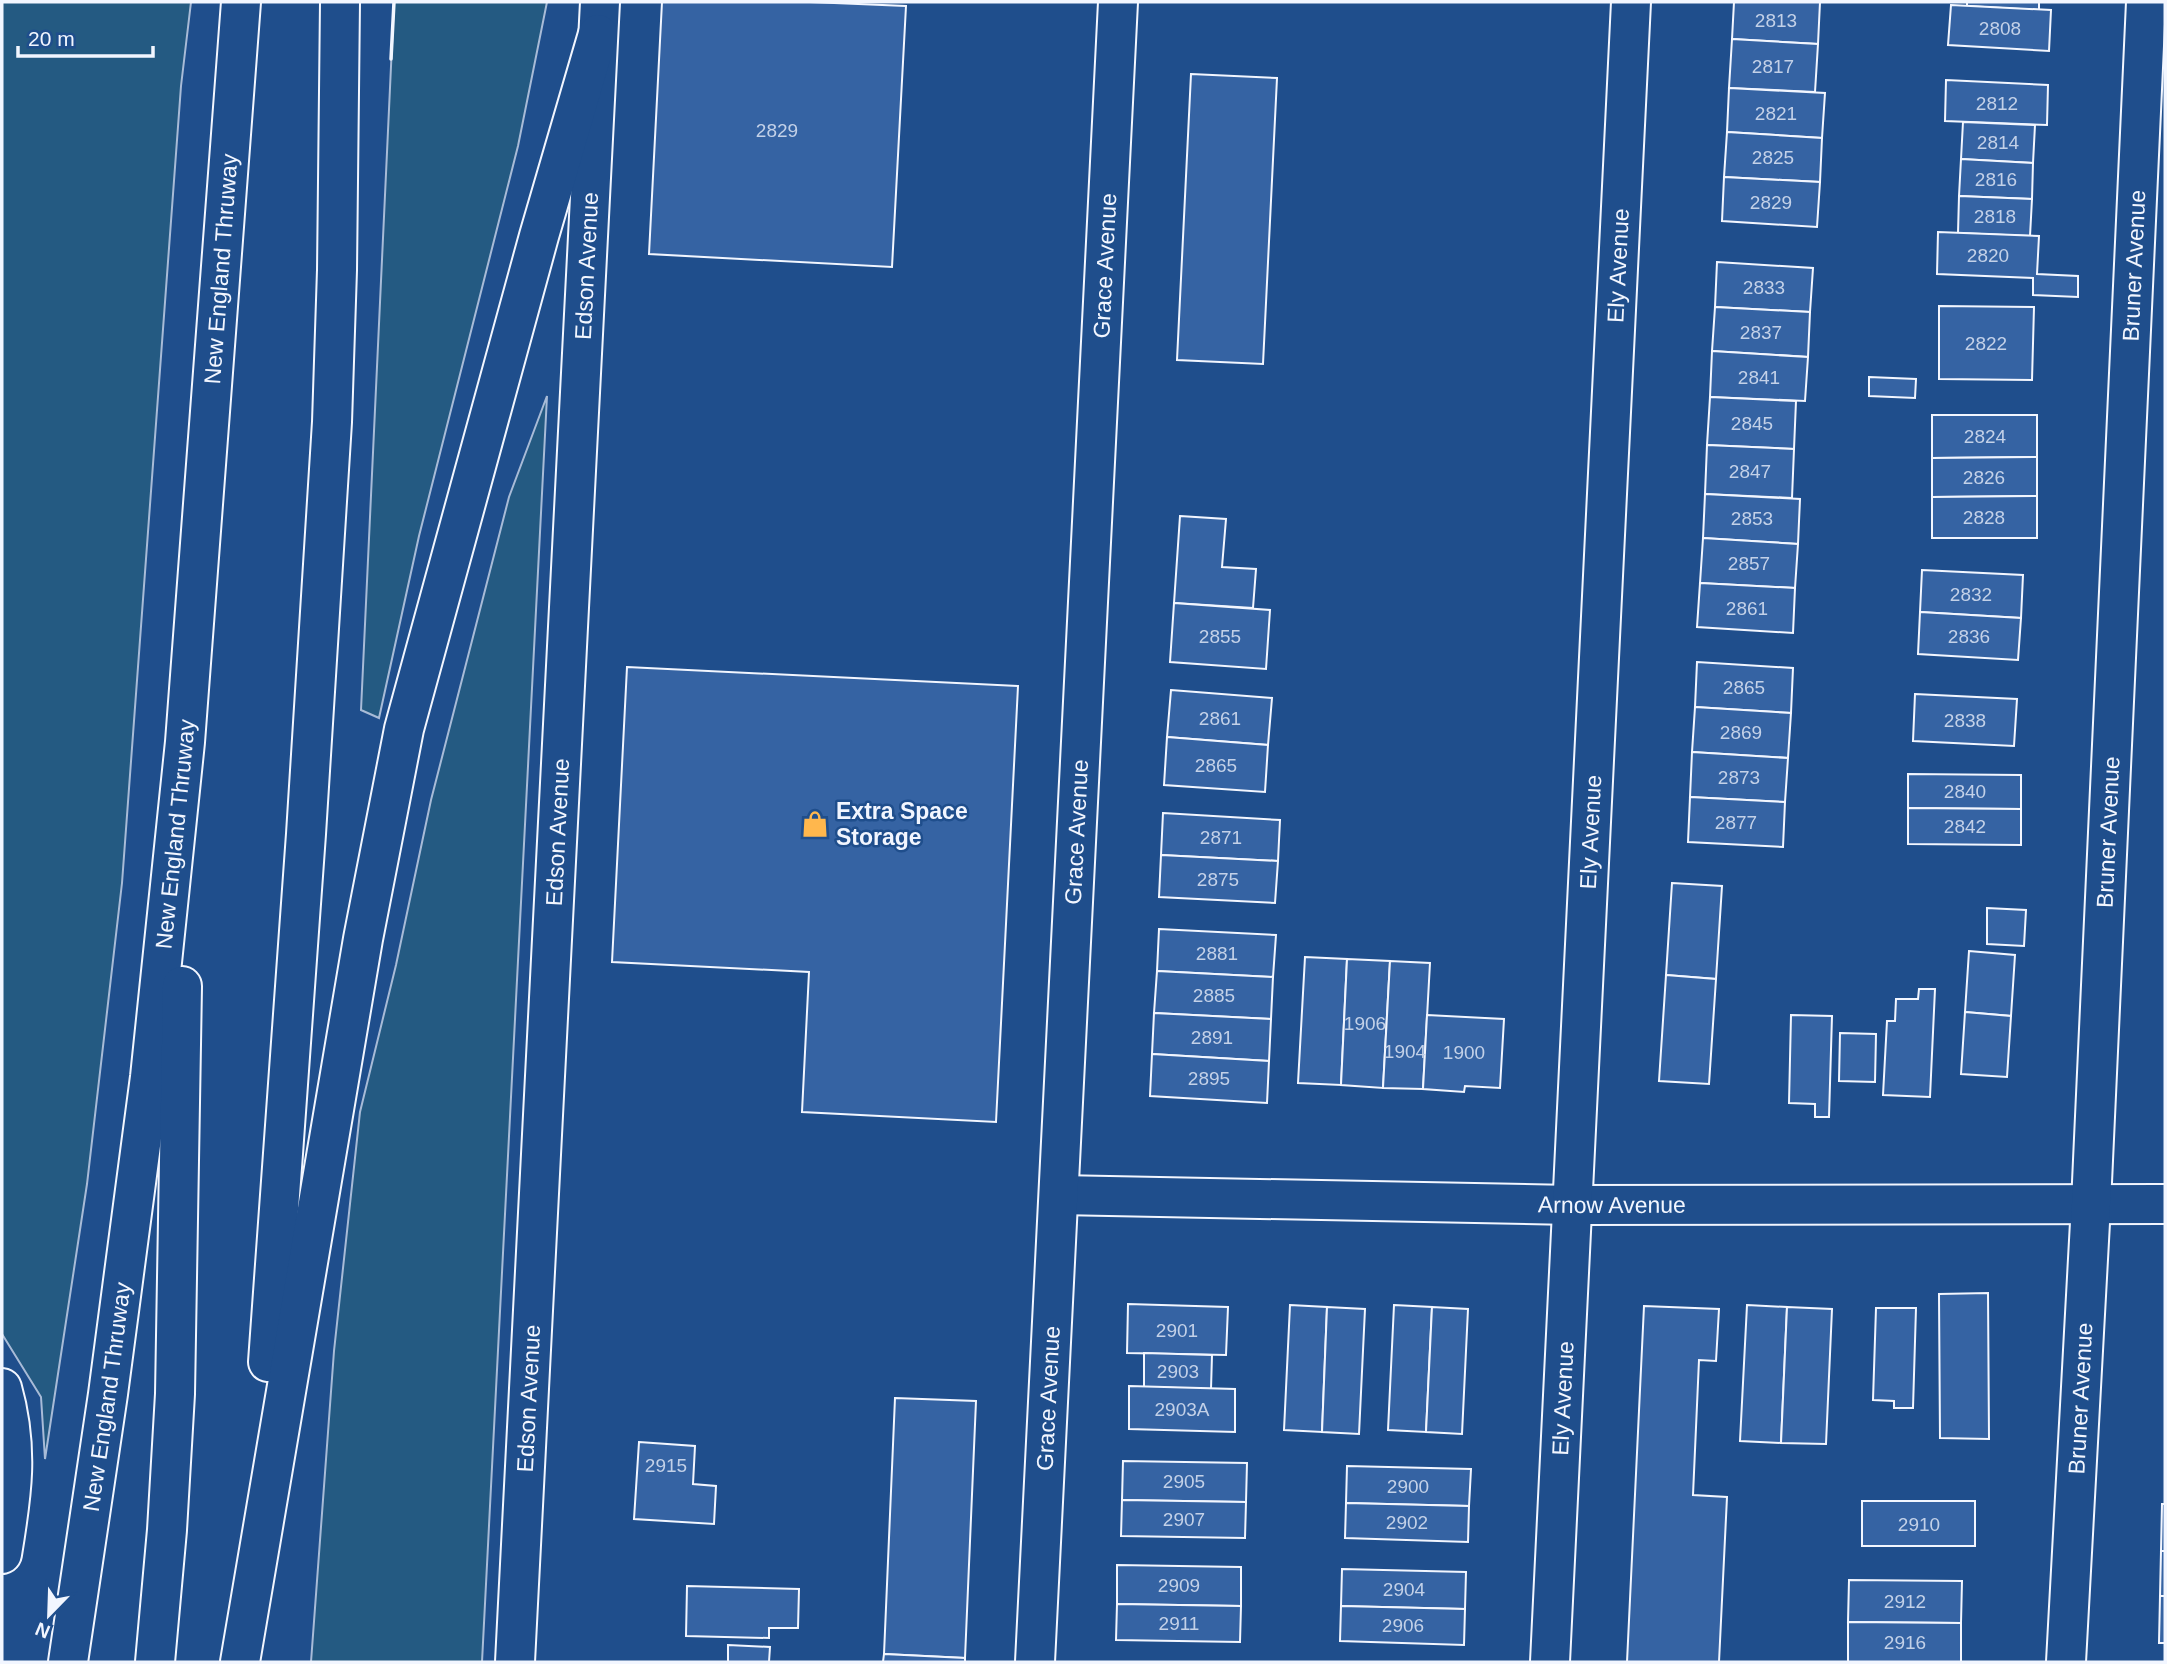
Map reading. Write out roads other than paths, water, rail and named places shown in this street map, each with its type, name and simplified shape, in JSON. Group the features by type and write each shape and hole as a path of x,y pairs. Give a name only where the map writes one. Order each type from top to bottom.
{"main road":[{"name":"New England Thruway","path":"68,1662 108,1394 150,1077 185,742 241,2"},
{"path":"240,1662 278,1248 332,422 337,270 340,2"},
{"name":"Grace Avenue","path":"1035,1662 1118,2"},
{"name":"Ely Avenue","path":"1550,1662 1631,2"},
{"name":"Bruner Avenue","path":"2066,1662 2091,1204 2146,2"},
{"path":"240,1662 360,953 404,729 599,18"},
{"name":"Edson Avenue","path":"514,1662 599,18"},
{"path":"155,1662 167,1530 175,1394 185,742"},
{"name":"Arnow Avenue","path":"1059,1195 1572,1205 2165,1204"},
{"path":"2,1388 13,1448 12,1490 2,1554"}],"place":[{"name":"Extra Space Storage","path":"815,824"}]}
